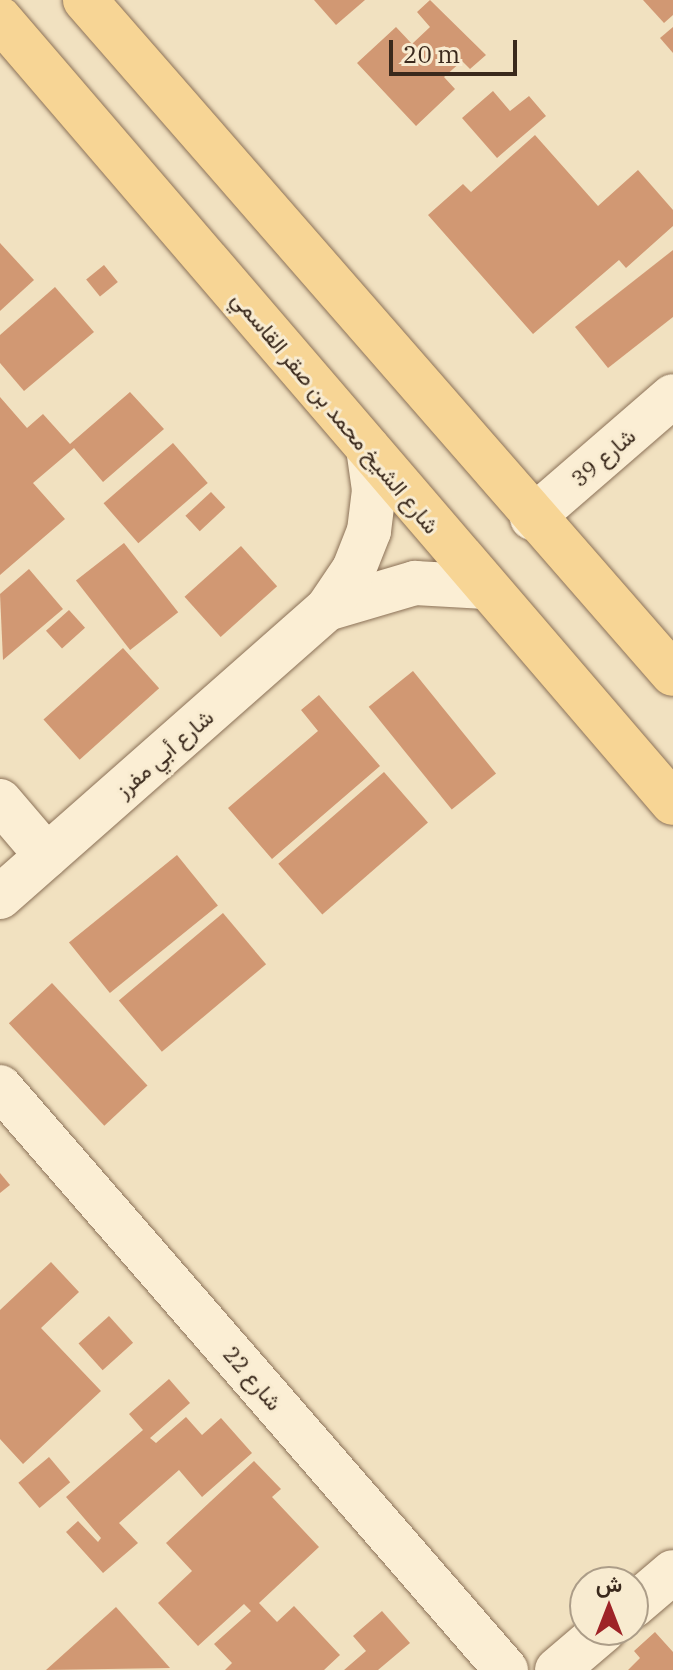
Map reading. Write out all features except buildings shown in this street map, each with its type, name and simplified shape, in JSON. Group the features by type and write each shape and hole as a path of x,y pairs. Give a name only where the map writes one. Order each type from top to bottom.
{"main road":[{"path":"85,0 532,518 673,674"},
{"name":"شارع الشيخ محمد بن صقر القاسمي","path":"0,19 673,803"}],"street":[{"name":"شارع 39","path":"532,518 673,396"},
{"name":"شارع أبي مفرز","path":"0,897 327,609 354,569 369,531 374,490 368,448"},
{"name":"شارع أبي مفرز","path":"327,609 415,583 486,587"},
{"path":"0,801 47,856"},
{"name":"شارع 22","path":"0,1087 506,1670"},
{"path":"649,1593 672,1574"},
{"path":"557,1670 585,1646"}]}
